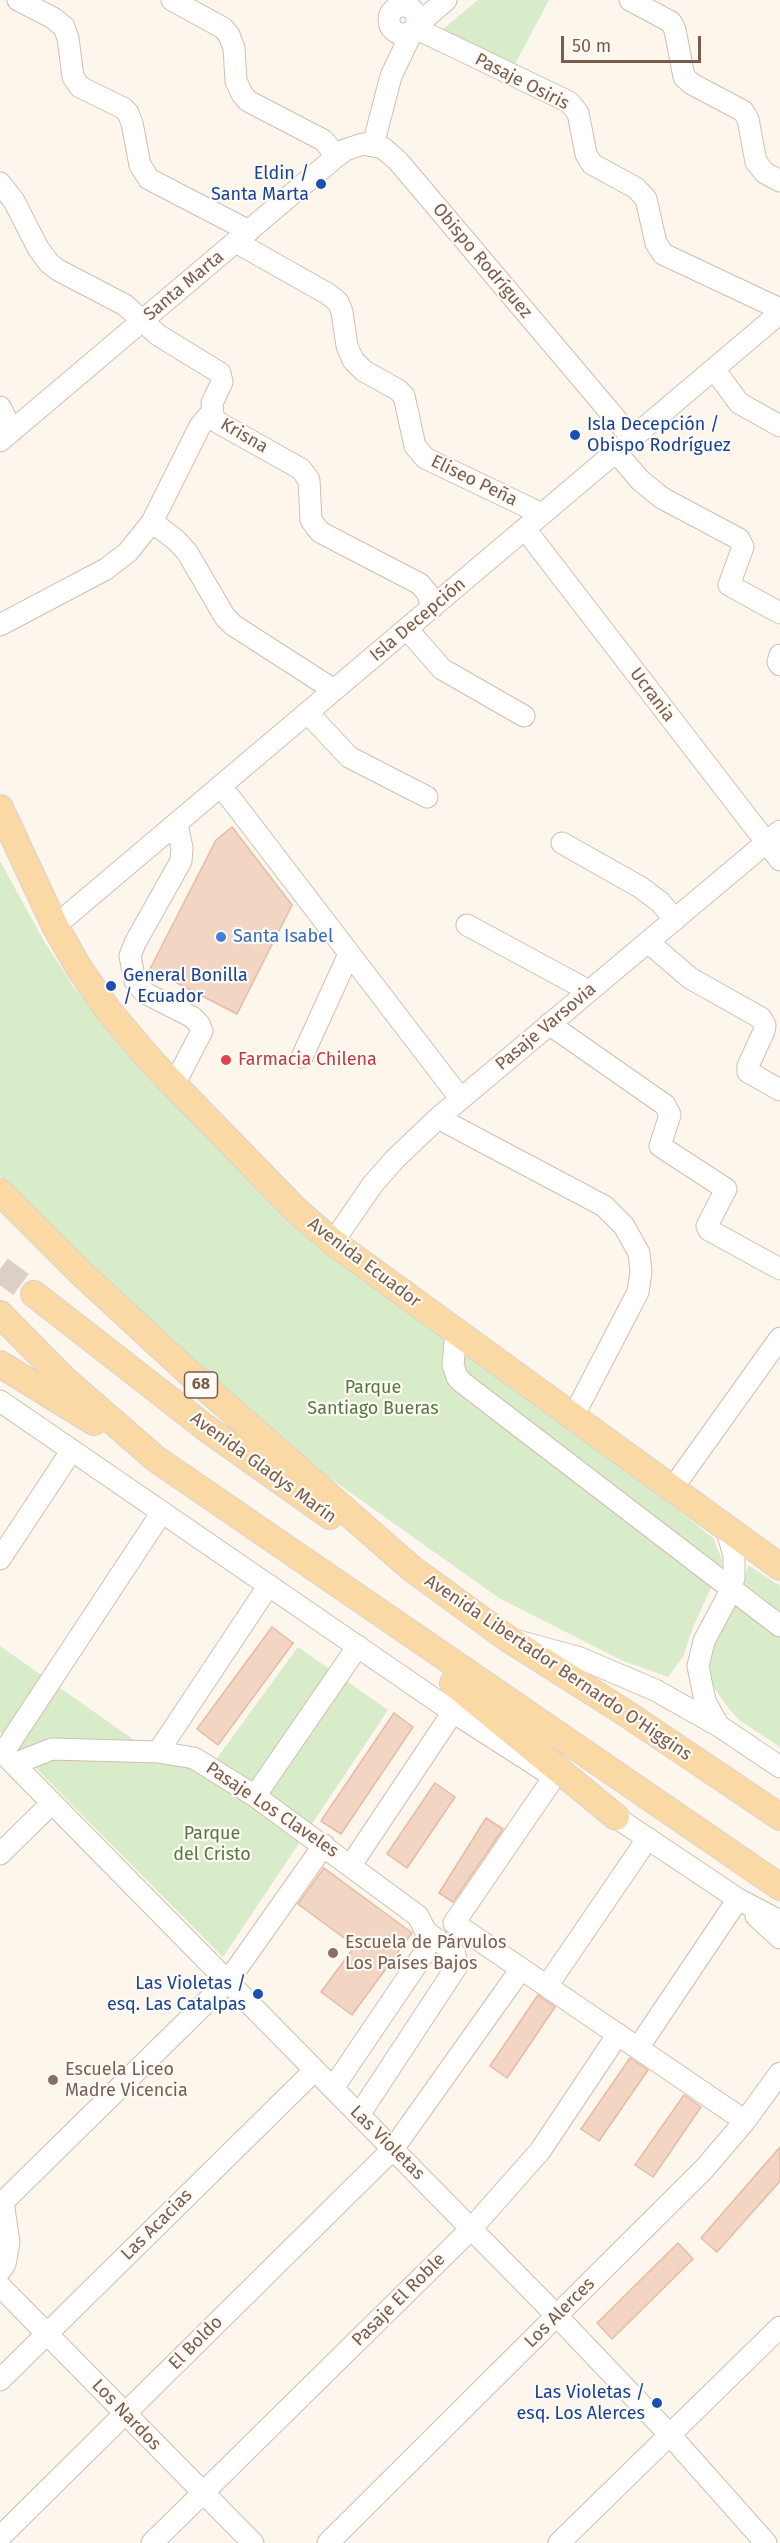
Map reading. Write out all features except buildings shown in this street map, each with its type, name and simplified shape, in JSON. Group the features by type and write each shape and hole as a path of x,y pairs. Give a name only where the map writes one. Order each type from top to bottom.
{"main road":[{"name":"Avenida Ecuador","path":"0,808 31,878 56,926 79,969 108,1010 174,1086 295,1209 333,1242 780,1567"},
{"name":"Avenida Ecuador","path":"0,843 31,878"},
{"name":"Avenida Libertador Bernardo O'Higgins","path":"0,1192 82,1274 200,1383 411,1568 507,1638 627,1714 780,1817"},
{"name":"Avenida Gladys Marín","path":"34,1294 126,1368 216,1435 346,1528 411,1568"},
{"path":"0,1314 64,1379 156,1459"},
{"path":"0,1364 156,1459 780,1887"},
{"path":"354,1596 423,1660 538,1751 616,1817"}],"street":[{"name":"Eliseo Peña","path":"18,0 64,27 68,38 73,77 80,87 123,108 128,113 140,165 149,179 242,237 338,302 342,312 347,345 353,360 364,371 398,390 404,396 415,446 425,458 542,514"},
{"path":"172,0 216,24 229,35 234,48 236,81 248,101 323,140 337,156"},
{"path":"379,0 389,23 391,76"},
{"path":"389,23 394,9 413,14 446,0"},
{"path":"630,0 671,22 675,30 684,77 692,84 743,111 748,119 756,162 765,173 780,181"},
{"path":"373,145 391,76 413,14"},
{"name":"Pasaje Osiris","path":"413,14 569,102 578,113 586,154 592,164 636,188 646,199 654,237 663,254 780,311"},
{"name":"Santa Marta","path":"6,436 337,156 354,146 373,145"},
{"name":"Obispo Rodríguez","path":"373,145 392,154 398,161 624,445 640,480 657,494 740,539 743,547 729,585 780,613"},
{"name":"Krisna","path":"0,183 14,201 38,248 49,263 58,270 126,305 158,335 220,373 222,382 212,403 211,413 219,423 301,469 309,480 311,520 320,532 420,584 428,594 432,608"},
{"name":"Isla Decepción","path":"56,926 780,311"},
{"path":"714,369 739,403 780,426"},
{"path":"0,407 6,436"},
{"path":"0,625 118,561 137,543 152,522 200,426 211,413"},
{"path":"152,522 176,540 187,552 225,617 334,690"},
{"name":"Ucrania","path":"525,529 773,837 780,860"},
{"path":"407,629 442,669 524,716"},
{"path":"780,655 778,662 780,665"},
{"path":"308,713 349,757 427,797"},
{"path":"220,786 460,1098"},
{"path":"174,1086 202,1031 192,1017 145,993 135,981 130,956 181,861 182,848 177,824"},
{"name":"Pasaje Varsovia","path":"333,1242 373,1184 395,1159 438,1118 773,837"},
{"path":"562,843 640,887 660,903 675,920"},
{"path":"467,926 589,991"},
{"path":"648,942 690,978 761,1018 765,1025 764,1031 748,1066 748,1072 780,1090"},
{"path":"302,1057 349,954"},
{"path":"549,1024 665,1105 670,1116 660,1146 726,1189 707,1226 710,1230 780,1269"},
{"path":"438,1118 604,1206 624,1226 639,1253 641,1272 638,1292 573,1416"},
{"path":"456,1332 453,1365 457,1377 463,1383 780,1626"},
{"path":"672,1489 780,1338"},
{"path":"0,1401 453,1712 738,1899 780,1921"},
{"path":"0,1559 72,1450"},
{"path":"6,1756 162,1512"},
{"path":"719,1726 705,1701 698,1666 704,1641 734,1578 734,1556 726,1527"},
{"path":"158,1752 269,1586"},
{"path":"507,1638 571,1655 618,1672 719,1726 780,1767"},
{"path":"255,1796 358,1646"},
{"path":"351,1865 453,1712"},
{"name":"Pasaje Los Claveles","path":"6,1756 52,1749 158,1752 194,1758 255,1796 410,1908 418,1916 426,1932"},
{"name":"Las Violetas","path":"6,1756 557,2316 670,2435 766,2543"},
{"path":"426,1932 454,1923 554,1777"},
{"path":"0,1854 52,1803"},
{"path":"547,1986 648,1838"},
{"path":"0,2271 5,2264 9,2242 2,2201 228,1981 324,1845"},
{"path":"738,1899 780,1938"},
{"path":"638,2048 738,1899"},
{"path":"454,1923 745,2121"},
{"path":"333,2088 423,1955 426,1946 426,1932"},
{"path":"359,2115 457,1966 452,1950 426,1932"},
{"name":"El Boldo","path":"0,2537 393,2149 521,1968"},
{"name":"Pasaje El Roble","path":"152,2543 471,2229 540,2151 618,2034"},
{"name":"Las Acacias","path":"0,2380 315,2070"},
{"name":"Los Alerces","path":"328,2543 698,2175 745,2121 780,2073"},
{"name":"Los Nardos","path":"0,2286 253,2543"},
{"path":"559,2543 780,2327"}],"green space":[{"path":"478,0 549,0 514,66 442,30"},
{"name":"Parque Santiago Bueras","path":"0,861 44,941 73,986 107,1029 141,1070 291,1220 321,1248 669,1503 713,1538 723,1562 693,1627 683,1657 668,1677 621,1660 499,1598 303,1459 70,1249 0,1176"},
{"path":"748,1565 780,1586 780,1747 739,1720 714,1688 708,1666 716,1635 741,1593"},
{"name":"Parque del Cristo","path":"0,1646 140,1744 206,1773 298,1647 388,1710 223,1957 0,1732"}],"tunnel":[{"path":"0,1269 34,1294"}],"place":[{"name":"Eldin / Santa Marta","path":"321,184"},
{"name":"Isla Decepción / Obispo Rodríguez","path":"575,435"},
{"name":"Santa Isabel","path":"221,937"},
{"name":"General Bonilla / Ecuador","path":"111,986"},
{"name":"Farmacia Chilena","path":"226,1060"},
{"name":"Escuela de Párvulos Los Países Bajos","path":"333,1953"},
{"name":"Las Violetas / esq. Las Catalpas","path":"258,1994"},
{"name":"Escuela Liceo Madre Vicencia","path":"53,2080"},
{"name":"Las Violetas / esq. Los Alerces","path":"657,2403"}]}
